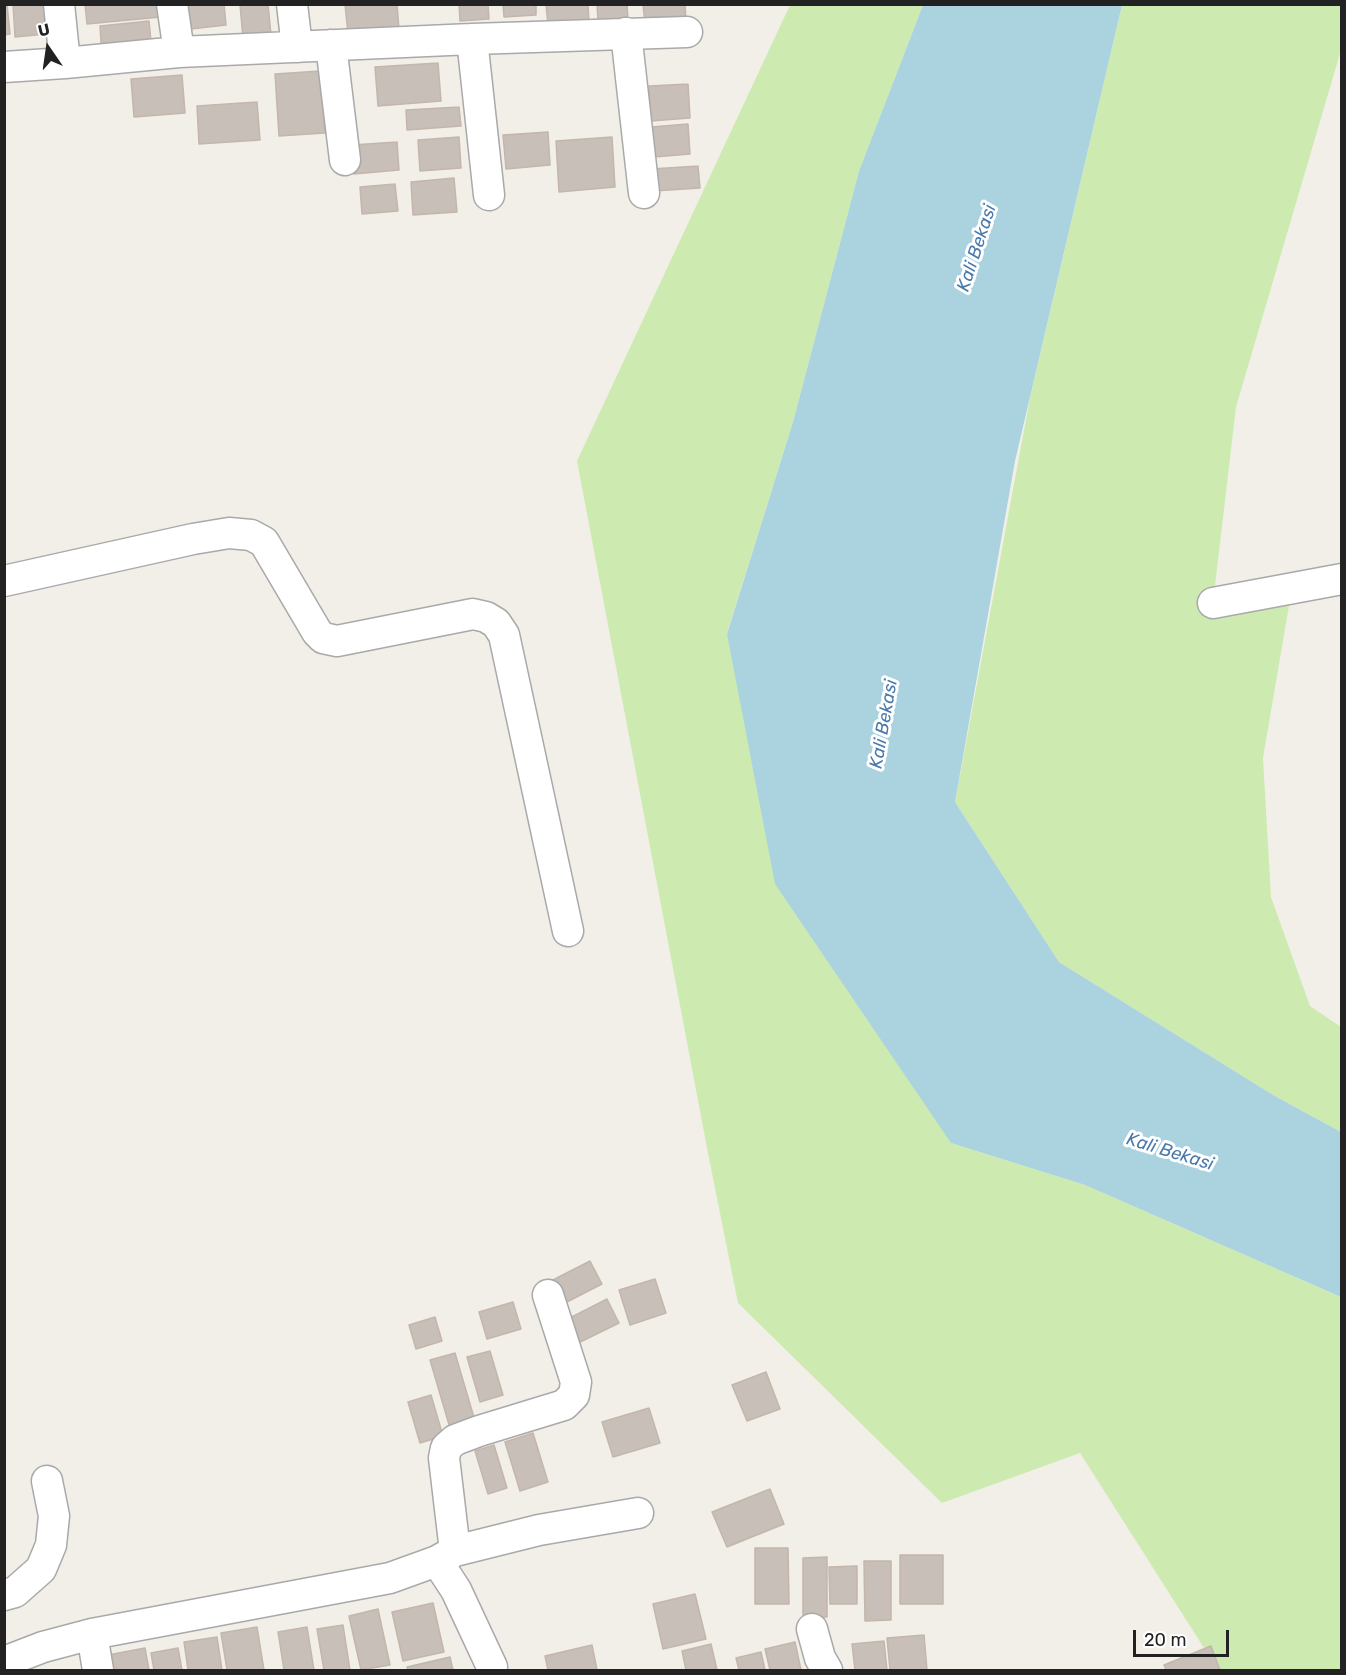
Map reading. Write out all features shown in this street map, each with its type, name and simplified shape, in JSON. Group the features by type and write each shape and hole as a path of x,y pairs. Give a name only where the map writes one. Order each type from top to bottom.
{"street":[{"path":"59,4 65,63"},
{"path":"172,4 179,52"},
{"path":"292,4 297,47"},
{"path":"4,67 179,52 687,32"},
{"path":"626,33 644,193"},
{"path":"472,39 489,195"},
{"path":"331,45 345,160"},
{"path":"4,581 229,533 251,535 264,542 317,632 323,638 337,641 473,614 496,622 504,635 568,931"},
{"path":"1213,603 1341,579"},
{"path":"492,1667 456,1590 446,1556 444,1458 446,1448 455,1440 564,1404 574,1395 576,1382 548,1295"},
{"path":"4,1595 15,1592 41,1569 51,1545 54,1516 47,1481"},
{"path":"4,1662 43,1647 92,1634 390,1578 446,1556 539,1530 638,1513"},
{"path":"812,1629 820,1658 827,1671"},
{"path":"92,1634 98,1671"}],"green space":[{"path":"790,5 923,5 859,171 793,422 727,633 951,1143 1085,1185 1341,1297 1341,1670 1218,1670 1080,1453 942,1503 738,1303 577,461"},
{"path":"1122,5 1341,5 1341,50 1236,407 1213,603 1292,588 1263,758 1271,897 1310,1006 1341,1027 1341,1132 1273,1095 1059,962 955,802 1030,398"}],"water":[{"name":"Kali Bekasi","path":"923,5 1122,5 1015,461 955,802 1059,962 1273,1095 1341,1132 1341,1297 1085,1185 951,1143 775,884 727,634 793,422 859,171"}],"building":[{"path":"4,4 7,4 10,34 4,35"},
{"path":"13,4 44,4 46,34 15,37"},
{"path":"85,4 160,4 161,17 87,24"},
{"path":"179,4 224,4 226,25 182,30"},
{"path":"268,4 271,35 243,38 240,5"},
{"path":"345,4 397,4 399,29 348,34"},
{"path":"459,4 488,4 489,19 460,21"},
{"path":"503,4 536,4 536,15 504,17"},
{"path":"546,4 588,4 589,22 548,26"},
{"path":"597,4 627,4 628,19 598,21"},
{"path":"643,4 685,4 686,22 645,25"},
{"path":"149,21 152,51 102,57 100,26"},
{"path":"438,63 441,101 378,106 375,67"},
{"path":"320,71 325,133 279,136 275,74"},
{"path":"182,75 185,113 134,117 131,79"},
{"path":"688,84 690,118 651,121 649,86"},
{"path":"257,102 260,140 199,144 197,106"},
{"path":"459,107 461,126 407,130 406,110"},
{"path":"688,124 690,154 654,157 651,127"},
{"path":"548,132 550,165 506,169 503,135"},
{"path":"459,137 461,168 420,171 418,140"},
{"path":"612,137 615,187 559,192 556,141"},
{"path":"397,142 399,170 354,174 352,145"},
{"path":"698,166 700,188 654,191 652,169"},
{"path":"454,178 457,212 413,215 411,182"},
{"path":"395,184 398,211 362,214 360,187"},
{"path":"590,1261 602,1284 561,1305 549,1282"},
{"path":"655,1279 666,1313 630,1325 619,1290"},
{"path":"607,1299 619,1323 572,1346 560,1323"},
{"path":"513,1302 521,1329 487,1339 479,1312"},
{"path":"435,1317 442,1341 416,1349 409,1325"},
{"path":"490,1351 503,1395 480,1402 467,1357"},
{"path":"455,1353 475,1421 450,1428 430,1360"},
{"path":"766,1372 780,1409 747,1421 732,1385"},
{"path":"431,1395 443,1436 420,1443 408,1402"},
{"path":"649,1408 660,1443 613,1457 602,1422"},
{"path":"533,1433 548,1482 520,1491 505,1442"},
{"path":"494,1445 507,1488 488,1494 475,1451"},
{"path":"770,1489 784,1524 727,1547 712,1512"},
{"path":"755,1548 788,1548 789,1604 755,1604"},
{"path":"900,1555 943,1555 943,1604 900,1604"},
{"path":"827,1557 827,1617 803,1617 803,1558"},
{"path":"864,1561 891,1561 891,1620 865,1621"},
{"path":"857,1566 857,1604 830,1604 829,1567"},
{"path":"695,1594 706,1639 663,1649 653,1604"},
{"path":"433,1603 444,1652 403,1661 392,1612"},
{"path":"378,1609 390,1665 361,1670 349,1616"},
{"path":"343,1625 350,1670 324,1670 317,1629"},
{"path":"257,1627 264,1670 227,1670 221,1633"},
{"path":"307,1627 314,1670 284,1670 278,1632"},
{"path":"924,1635 927,1670 890,1670 887,1638"},
{"path":"217,1637 222,1670 188,1670 184,1642"},
{"path":"884,1641 887,1670 855,1670 852,1644"},
{"path":"795,1642 801,1670 770,1670 765,1649"},
{"path":"711,1644 717,1670 686,1670 682,1651"},
{"path":"592,1645 597,1670 548,1670 545,1656"},
{"path":"1211,1646 1220,1670 1166,1670 1164,1665"},
{"path":"145,1648 149,1670 111,1670 108,1655"},
{"path":"178,1648 182,1670 154,1670 151,1653"},
{"path":"761,1652 765,1670 739,1670 736,1658"},
{"path":"450,1657 453,1670 408,1670 407,1667"}]}
